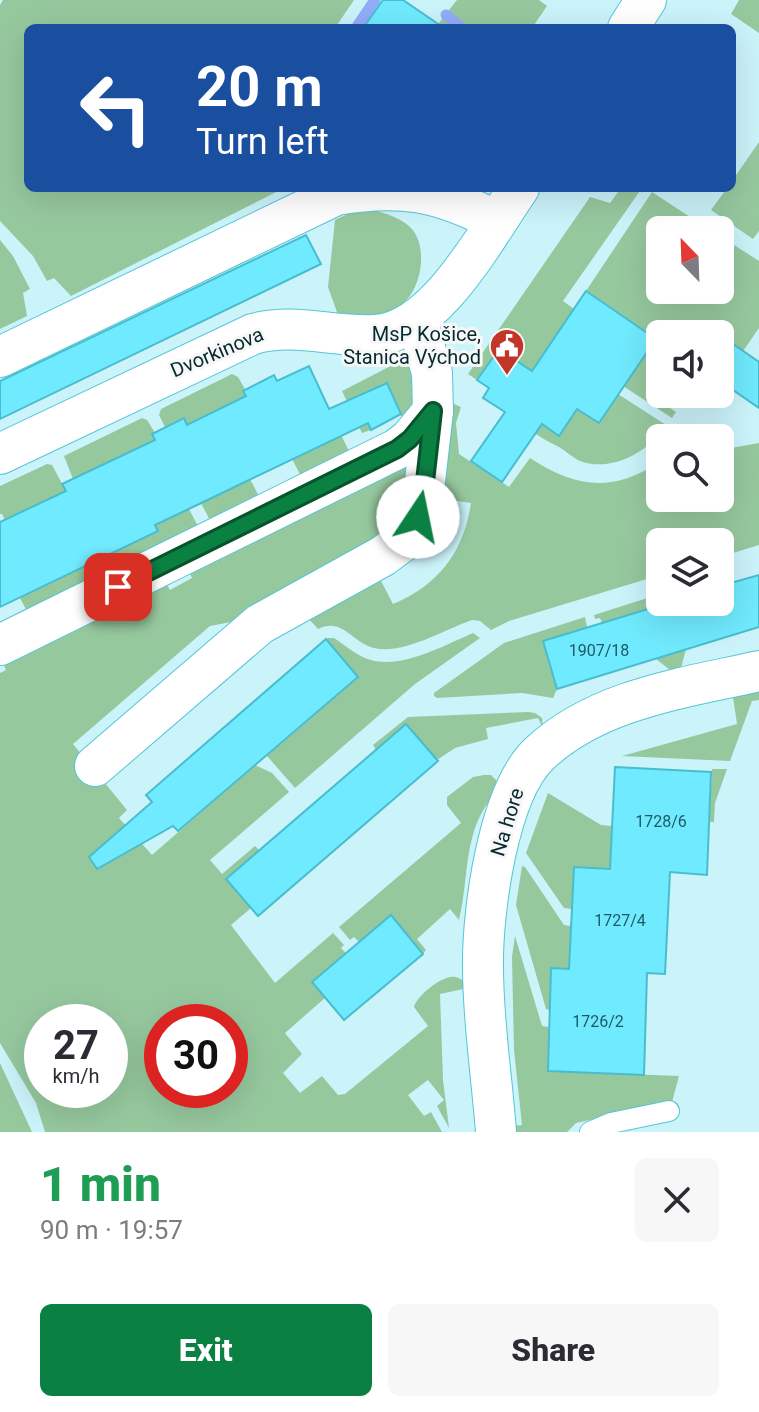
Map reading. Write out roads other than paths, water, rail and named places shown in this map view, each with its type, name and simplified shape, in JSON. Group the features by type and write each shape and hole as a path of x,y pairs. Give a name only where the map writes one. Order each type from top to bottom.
{"street":[{"path":"631,24 646,0"},
{"path":"0,357 336,195 362,192"},
{"path":"414,192 463,203 496,221"},
{"name":"Dvorkinova","path":"0,454 253,334 289,328 378,335 417,319 457,278 516,192"},
{"path":"95,766 260,624 383,556 410,536 424,490 433,411 429,358 417,319"},
{"path":"0,645 397,449 410,439 433,411"},
{"name":"Na hore","path":"496,1132 483,968 484,940 498,846 507,810 523,772 540,753 599,715 654,695 759,671"}],"lane":[{"path":"590,1132 611,1123 669,1111"}],"waterway":[{"path":"359,24 375,0"},
{"path":"446,15 457,24"}],"place":[{"name":"MsP Košice, Stanica Východ","path":"507,377"}]}
